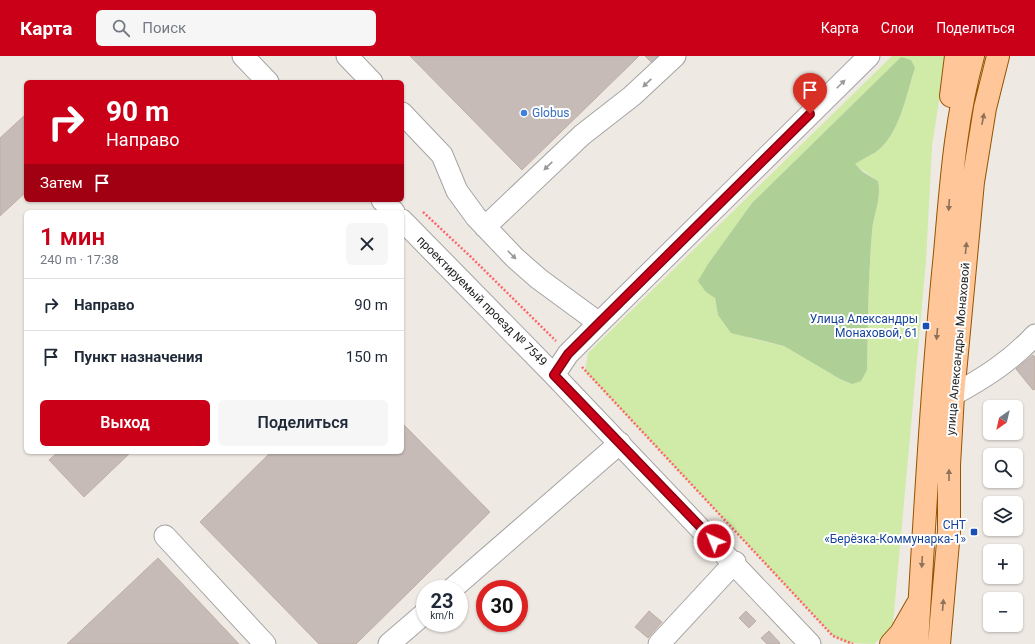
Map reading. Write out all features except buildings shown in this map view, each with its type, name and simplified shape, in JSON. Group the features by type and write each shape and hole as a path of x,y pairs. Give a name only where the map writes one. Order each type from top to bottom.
{"main road":[{"path":"951,176 950,118 956,56"},
{"name":"улица Александры Монаховой","path":"917,644 933,381 951,176 957,127 973,56"},
{"name":"улица Александры Монаховой","path":"939,644 949,531 949,465 953,395 973,182 985,108 998,56"},
{"path":"891,644 901,633 920,600"}],"street":[{"path":"243,56 266,80"},
{"path":"347,56 370,80"},
{"path":"485,227 582,135 632,96 675,56"},
{"path":"554,375 568,354 870,56"},
{"path":"404,115 442,155 457,191 485,227 533,274 599,323"},
{"path":"384,202 392,210"},
{"name":"проектируемый проезд № 7549","path":"404,222 734,562 810,644"},
{"path":"953,395 980,380 1017,354 1035,335"},
{"path":"462,580 620,444"},
{"path":"165,536 265,644"},
{"path":"659,644 734,562"},
{"path":"389,644 416,621"}],"path":[{"path":"422,211 471,257 568,354 834,636 853,644"}],"green space":[{"path":"892,56 946,56 932,146 926,261 893,623 888,631 874,644 848,643 833,636 585,371 588,353","holes":["901,57 915,69 901,114 891,135 876,152 854,164 878,181 879,194 873,225 871,249 868,301 867,370 852,384 840,379 784,346 749,338 718,315 708,264 752,203"]},
{"path":"901,57 911,60 915,68 897,125 884,144 876,152 855,164 863,172 878,181 879,194 873,225 871,249 868,301 867,370 861,381 852,384 840,379 784,346 731,333 718,315 715,298 706,292 698,281 708,264 752,203"}],"place":[{"name":"Globus","path":"524,113"},
{"name":"Улица Александры Монаховой, 61","path":"926,326"},
{"name":"СНТ «Берёзка-Коммунарка-1»","path":"974,532"}],"route":[{"path":"714,541 554,375 568,354 810,114"}]}
